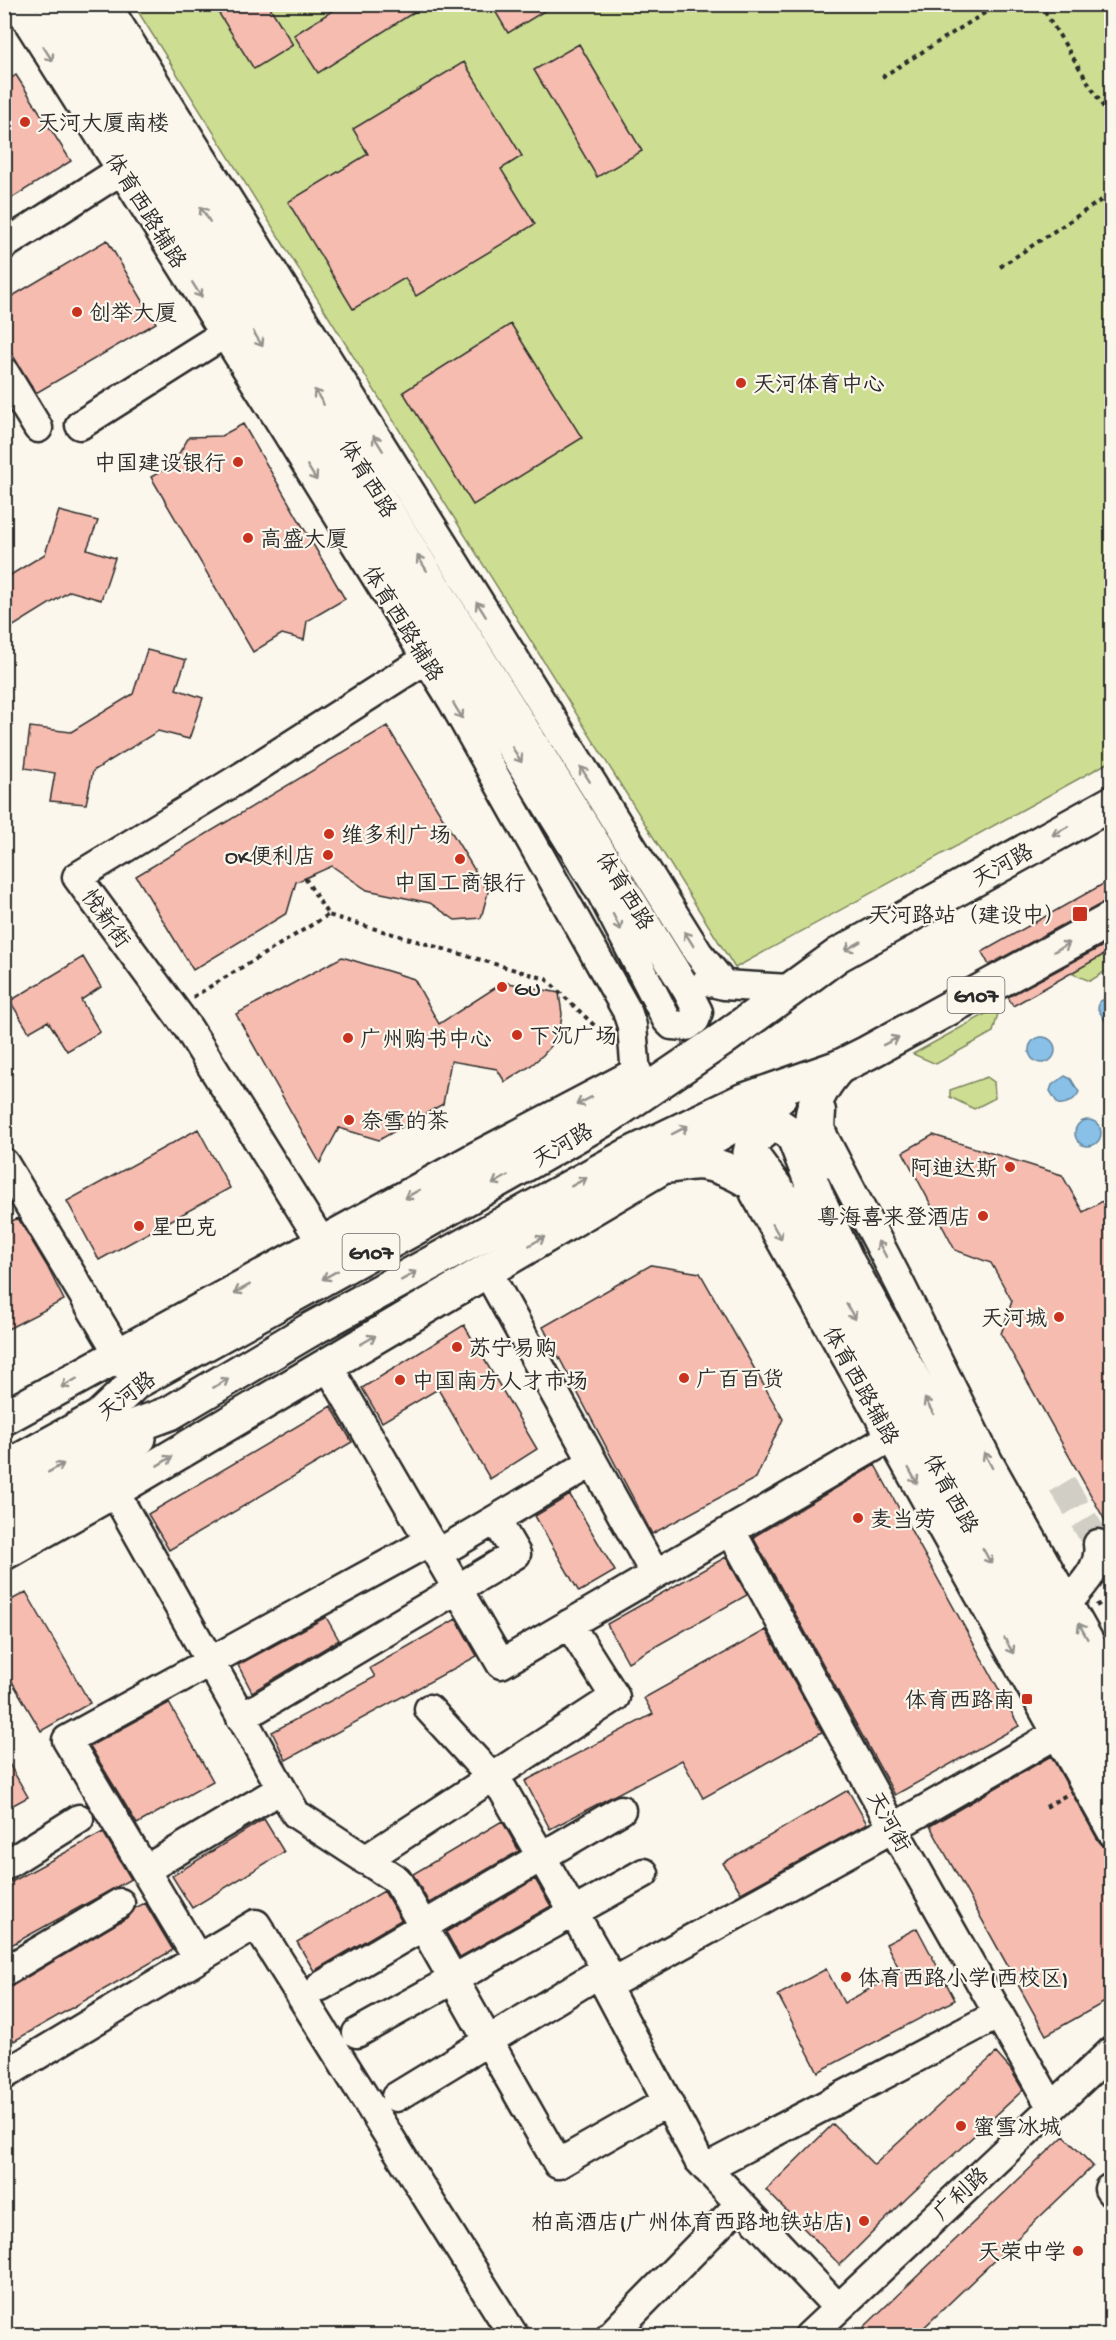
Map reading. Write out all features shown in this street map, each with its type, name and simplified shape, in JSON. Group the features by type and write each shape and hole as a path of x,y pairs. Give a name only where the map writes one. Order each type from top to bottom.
{"main road":[{"name":"天河路","path":"4,1469 99,1417 128,1369 411,1230 605,1119 723,1039 789,989 848,949 1112,803"},
{"name":"天河路","path":"4,1496 124,1430 170,1413 308,1330 627,1156 742,1101 839,1066 940,1015 1112,919"},
{"path":"4,1524 108,1480 327,1364 665,1167 754,1112 839,1066"},
{"path":"804,1203 812,1157 811,1121 814,1101 839,1066"},
{"path":"4,1446 75,1407 128,1369 322,1243 636,1075"},
{"path":"750,1167 755,1138 778,1125 785,1128 795,1140 804,1203"},
{"path":"665,1167 701,1163 721,1167 750,1167 804,1203"},
{"name":"体育西路","path":"804,1203 868,1299 1112,1732"},
{"name":"体育西路","path":"804,1203 885,1371 1068,1727 1112,1780"},
{"path":"4,1418 128,1369"},
{"path":"4,1552 108,1480 170,1413"}],"street":[{"name":"体育西路辅路","path":"17,4 133,163 224,334 296,425 426,659 498,780 627,1011 632,1026 636,1075"},
{"name":"体育西路","path":"50,4 133,163 296,425 602,894 667,1020 672,1026 687,1026 695,1020 698,1012 664,951 74,4"},
{"path":"105,4 686,934 724,986"},
{"path":"4,244 133,163"},
{"path":"80,425 224,334"},
{"path":"4,372 38,428"},
{"name":"悦新街","path":"322,1243 174,1009 78,877 243,776 426,659"},
{"path":"664,951 681,967 698,978 724,986 789,989"},
{"path":"605,1119 636,1075 643,1055 646,1025 633,952"},
{"path":"636,1075 723,1039"},
{"path":"839,1066 823,1098 820,1128 988,1461 1081,1605 1112,1682"},
{"path":"4,1163 128,1369"},
{"name":"体育西路辅路","path":"750,1167 891,1437 1068,1727 1112,1832"},
{"path":"487,1270 655,1574"},
{"path":"868,1299 900,1284"},
{"path":"327,1364 501,1664 891,1437"},
{"path":"198,1959 67,1740 434,1548 496,1520 593,1462"},
{"path":"108,1480 296,1815 397,1880 558,2164 667,2102"},
{"path":"241,1718 516,1554 496,1520"},
{"name":"天河街","path":"731,1531 893,1828 1052,2108"},
{"path":"1081,1605 1096,1568 1099,1554 1098,1544"},
{"path":"365,1860 615,1697 569,1624"},
{"path":"396,2097 606,1969 503,1790 429,1709"},
{"path":"838,2308 702,2163 606,1986 893,1828 1068,1727"},
{"path":"145,1870 281,1788"},
{"path":"321,1986 621,1810"},
{"path":"4,1866 79,1819"},
{"path":"357,2034 644,1873"},
{"path":"4,1972 120,1903"},
{"path":"4,2075 256,1924 514,2336"},
{"path":"4,2058 161,1962"},
{"path":"702,2163 999,2014"},
{"name":"广利路","path":"809,2336 1112,2051"},
{"path":"610,2336 740,2204"}],"path":[{"path":"882,77 999,4"},
{"path":"1040,4 1112,121"},
{"path":"1000,267 1112,193"},
{"path":"305,878 328,915 546,979 597,1028"},
{"path":"174,1009 328,915"},
{"path":"1081,1605 1112,1598"},
{"path":"1046,1807 1067,1795"}],"green space":[{"name":"天河体育中心","path":"134,5 1111,5 1111,761 735,968"},
{"path":"1111,947 1111,968 1090,981 1068,972"},
{"path":"1000,1006 993,1032 936,1064 913,1054"},
{"path":"987,1077 994,1082 995,1098 974,1109 950,1097 950,1090"}],"water":[{"path":"1111,995 1111,1023 1106,1022 1098,1009 1099,1002"},
{"path":"1042,1037 1051,1041 1055,1050 1051,1059 1042,1063 1033,1059 1029,1050 1033,1041"},
{"path":"1065,1076 1071,1079 1079,1092 1065,1104 1058,1104 1050,1091 1052,1085"},
{"path":"1088,1120 1097,1124 1101,1133 1097,1142 1088,1146 1079,1142 1075,1133 1079,1124"}],"building":[{"path":"213,4 268,4 293,45 254,69"},
{"path":"343,4 427,4 318,73 294,35"},
{"path":"491,4 556,4 508,33"},
{"path":"579,44 642,151 597,177 534,70"},
{"path":"464,62 522,156 501,169 535,224 416,296 405,278 353,309 288,202 368,154 353,129"},
{"name":"天河大厦南楼","path":"16,75 71,161 4,203 4,83"},
{"name":"创举大厦","path":"107,240 156,323 36,393 4,341 4,301"},
{"path":"511,324 582,438 473,505 403,392"},
{"name":"高盛大厦","path":"243,424 345,599 307,621 304,640 282,634 253,652 151,477 172,465 189,437 221,436"},
{"path":"59,511 98,521 87,549 115,558 101,600 70,591 4,632 4,579 45,554"},
{"path":"147,650 186,660 176,689 203,698 189,739 158,731 93,771 86,804 50,801 55,773 25,768 30,727 71,732 133,694"},
{"name":"维多利广场","path":"387,726 488,892 481,918 455,920 430,903 367,890 332,866 296,882 287,913 193,970 136,876"},
{"path":"1112,879 1112,900 989,965 982,952"},
{"path":"1112,941 1112,950 1013,1006 1008,997"},
{"path":"83,957 101,987 81,1000 100,1032 67,1051 48,1021 29,1032 10,1001"},
{"name":"广州购书中心","path":"342,957 414,979 439,1024 504,982 559,993 562,1014 560,1030 543,1055 505,1082 497,1069 451,1061 443,1104 379,1140 339,1128 320,1163 236,1014"},
{"path":"198,1129 230,1188 99,1260 67,1201"},
{"name":"天河城","path":"933,1135 1062,1175 1083,1212 1112,1196 1112,1533 1001,1334 1012,1301 991,1263 955,1250 903,1152"},
{"path":"18,1218 47,1266 64,1300 4,1331 4,1225"},
{"path":"651,1265 700,1273 783,1419 756,1478 652,1534 543,1327"},
{"path":"464,1325 537,1449 490,1479 438,1389 382,1422 362,1388"},
{"path":"331,1406 352,1442 169,1550 148,1514"},
{"path":"875,1465 1019,1726 895,1795 753,1537"},
{"path":"570,1495 615,1571 579,1592 535,1516"},
{"path":"726,1557 747,1595 628,1662 607,1624"},
{"path":"26,1592 90,1703 41,1731 4,1668 4,1604"},
{"path":"326,1617 339,1640 252,1692 238,1665"},
{"path":"456,1619 477,1656 286,1760 272,1732 375,1677 370,1668"},
{"path":"766,1630 822,1732 703,1798 682,1760 550,1829 525,1781 653,1714 644,1698"},
{"path":"169,1703 213,1781 137,1824 90,1746"},
{"path":"4,1755 28,1797 4,1810"},
{"path":"1051,1756 1098,1840 1103,1846 1112,1848 1112,1998 1046,2035 930,1826"},
{"path":"848,1790 867,1824 741,1893 723,1863"},
{"path":"264,1819 284,1852 192,1908 172,1876"},
{"path":"502,1821 519,1851 429,1903 413,1874"},
{"path":"103,1832 131,1879 4,1949 4,1886"},
{"path":"535,1879 551,1906 460,1957 446,1932"},
{"path":"384,1891 401,1920 314,1971 297,1942"},
{"path":"145,1903 173,1950 14,2041 4,2024 4,1988 12,1986 128,1917 135,1908"},
{"path":"917,1928 955,2000 818,2072 778,1995 826,1969 844,2003 901,1972 886,1944"},
{"path":"996,2053 1011,2070 1023,2090 907,2198 840,2265 766,2190 833,2124 874,2165"},
{"path":"1064,2136 1093,2166 915,2336 872,2336 864,2327"}],"tunnel":[{"path":"1062,1484 1098,1544"}],"place":[{"name":"天河大厦南楼","path":"25,122"},
{"name":"创举大厦","path":"77,312"},
{"name":"天河体育中心","path":"741,383"},
{"name":"中国建设银行","path":"238,462"},
{"name":"高盛大厦","path":"248,538"},
{"name":"维多利广场","path":"329,834"},
{"name":"OK便利店","path":"328,855"},
{"name":"中国工商银行","path":"460,859"},
{"name":"天河路站（建设中）","path":"1080,914"},
{"name":"GU","path":"502,987"},
{"name":"下沉广场","path":"517,1035"},
{"name":"广州购书中心","path":"348,1038"},
{"name":"奈雪的茶","path":"349,1120"},
{"name":"阿迪达斯","path":"1010,1167"},
{"name":"粤海喜来登酒店","path":"983,1216"},
{"name":"星巴克","path":"139,1226"},
{"name":"天河城","path":"1059,1317"},
{"name":"苏宁易购","path":"457,1347"},
{"name":"广百百货","path":"684,1378"},
{"name":"中国南方人才市场","path":"400,1380"},
{"name":"麦当劳","path":"858,1518"},
{"name":"体育西路南","path":"1027,1699"},
{"name":"体育西路小学(西校区)","path":"846,1977"},
{"name":"蜜雪冰城","path":"961,2126"},
{"name":"柏高酒店(广州体育西路地铁站店)","path":"864,2221"},
{"name":"天荣中学","path":"1078,2251"}]}
